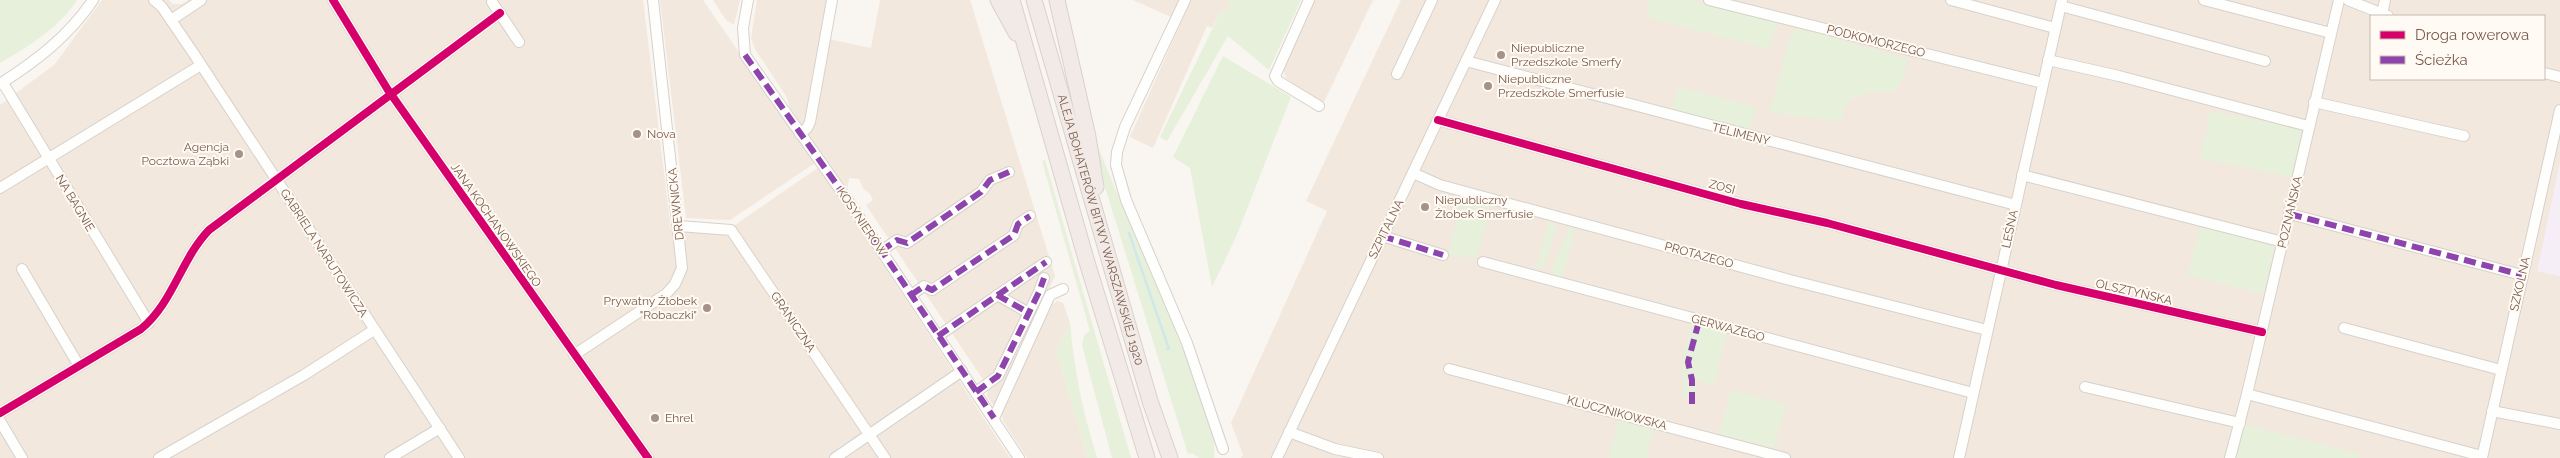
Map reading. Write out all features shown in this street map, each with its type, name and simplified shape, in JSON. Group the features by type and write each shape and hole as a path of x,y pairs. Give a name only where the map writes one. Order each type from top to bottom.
{"highway":[{"path":"998,0 1026,51"},
{"name":"ALEJA BOHATERÓW BITWY WARSZAWSKIEJ 1920","path":"1012,0 1146,458"},
{"name":"ALEJA BOHATERÓW BITWY WARSZAWSKIEJ 1920","path":"1034,0 1150,401 1170,458"},
{"path":"1056,0 1088,137 1106,250"}],"street":[{"path":"1,84 56,44 78,22 93,0"},
{"name":"GABRIELA NARUTOWICZA","path":"154,0 171,20 201,65 459,458"},
{"path":"171,20 201,0"},
{"name":"JANA KOCHANOWSKIEGO","path":"333,0 391,94 648,458"},
{"name":"DREWNICKA","path":"574,355 671,290 682,268 679,226 653,0"},
{"name":"KOSYNIERÓW","path":"748,0 743,28 745,55 911,295 1019,458"},
{"path":"800,134 807,128 810,122 832,0"},
{"path":"1185,0 1125,127 1117,152 1116,165 1123,194 1187,343 1223,449"},
{"path":"1309,0 1275,76 1278,81 1319,106"},
{"path":"1397,74 1432,0"},
{"name":"SZPITALNA","path":"1277,458 1495,0"},
{"name":"PODKOMORZEGO","path":"1708,0 2043,83"},
{"path":"1951,0 2055,28"},
{"path":"2204,0 2330,33"},
{"name":"POZNAŃSKA","path":"2230,458 2262,332 2290,214 2308,126 2339,0"},
{"path":"2348,0 2385,15 2385,0"},
{"path":"492,2 519,42"},
{"path":"2061,3 2265,60"},
{"name":"LEŚNA","path":"1959,458 2061,3"},
{"path":"0,413 149,323 206,234 276,179 500,13"},
{"path":"2048,60 2118,76 2308,126"},
{"name":"TELIMENY","path":"1466,61 2016,205"},
{"path":"0,188 201,65"},
{"path":"2545,73 2560,77"},
{"name":"NA BAGNIE","path":"1,84 149,323"},
{"path":"2314,102 2464,136"},
{"name":"SZKOLNA","path":"2482,457 2560,110"},
{"name":"ZOSI","path":"1438,120 1741,204 1827,223 2001,271"},
{"path":"881,251 897,240 907,243 981,192 990,180 1009,172"},
{"name":"PROTAZEGO","path":"1413,173 1440,186 1790,280 1987,330"},
{"path":"2022,175 2283,242"},
{"path":"2290,214 2522,275"},
{"path":"911,295 924,286 932,290 1014,235 1018,224 1030,216"},
{"name":"GRANICZNA","path":"679,226 731,230 885,458"},
{"path":"1382,236 1443,255"},
{"path":"938,336 1046,262"},
{"name":"GERWAZEGO","path":"1483,262 1973,393"},
{"path":"22,269 79,366"},
{"name":"OLSZTYŃSKA","path":"2001,271 2262,332"},
{"path":"976,392 998,376 1044,278"},
{"path":"994,418 1050,295 1063,289"},
{"path":"997,295 1029,313"},
{"path":"2344,328 2501,370"},
{"path":"158,458 304,375 374,330"},
{"name":"KLUCZNIKOWSKA","path":"1449,369 1786,458"},
{"path":"835,458 962,371"},
{"path":"2085,387 2240,423"},
{"path":"2247,394 2482,457"},
{"path":"2492,411 2560,424"},
{"path":"0,421 22,458"},
{"path":"390,458 440,428"},
{"path":"1289,432 1335,449 1378,458"}],"shaded area":[{"path":"102,0 169,0 173,4 182,4 189,0 643,0 671,230 722,234 819,167 1010,458 0,458 0,105 54,65"},
{"path":"660,0 703,0 815,163 730,220 686,218"},
{"path":"713,0 740,0 734,25 726,20"},
{"path":"757,0 830,0 823,38 871,48 880,0 970,0 1055,276 995,407 987,397 988,388 986,384 866,205 873,200 870,194 863,188 859,179 849,178 847,191 790,108 786,96 755,49 751,38"},
{"path":"1133,0 1179,0 1171,17"},
{"path":"1191,0 1231,0 1226,12 1221,11 1212,28 1207,26 1153,148 1130,137"},
{"path":"1314,0 1373,0 1323,104 1286,78 1283,68"},
{"path":"1401,0 2560,0 2560,458 1241,458 1243,455 1231,423 1327,211 1306,201"},
{"path":"2560,162 2560,276 2537,271"},
{"path":"1057,301 1063,303 1070,323 1056,351 1088,458 1027,458 1003,421 1001,409 1049,307"}],"green space":[{"path":"0,0 77,0 52,28 0,63"},
{"path":"1231,0 1301,0 1269,70 1228,36 1167,141 1160,137 1221,11 1226,12"},
{"path":"1650,0 1691,0 1777,23 1769,49 1646,17"},
{"path":"1798,28 1908,59 1902,80 1894,92 1864,94 1852,99 1846,107 1841,122 1770,112 1791,33"},
{"path":"1223,56 1291,97 1236,237 1212,287 1190,168 1173,157"},
{"path":"1678,87 1756,107 1750,131 1671,110"},
{"path":"2210,111 2302,129 2292,177 2201,159"},
{"path":"1096,142 1183,348 1211,427 1214,458 1200,458 1192,453 1188,454 1105,187"},
{"path":"1045,160 1131,458 1112,458 1082,345 1084,335 1090,331 1042,161"},
{"path":"1462,198 1491,204 1477,258 1448,255"},
{"path":"1549,219 1554,221 1556,231 1544,266 1540,268 1536,267"},
{"path":"1570,225 1576,225 1562,281 1552,276 1551,272"},
{"path":"2201,226 2275,244 2264,294 2187,275"},
{"path":"1692,322 1727,331 1714,385 1696,380 1696,398 1683,400 1682,362"},
{"path":"1070,323 1080,391 1087,425 1097,458 1088,458 1056,351"},
{"path":"1731,390 1786,404 1774,448 1719,434"},
{"path":"1619,419 1654,429 1647,458 1609,458"},
{"path":"2244,424 2359,454 2358,458 2236,458"}],"waterway":[{"path":"1129,233 1169,349 1167,349"}],"marked path":[{"path":"745,55 849,202 994,418"},
{"path":"881,251 897,240 907,243 981,192 990,180 1009,172"},
{"path":"2290,214 2522,275"},
{"path":"911,295 924,286 932,290 1014,235 1018,224 1030,216"},
{"path":"1382,236 1443,255"},
{"path":"938,336 1046,262"},
{"path":"976,392 998,376 1044,278"},
{"path":"997,295 1029,313"},
{"path":"1692,404 1692,380 1688,362 1699,321"}],"cycle path":[{"path":"333,0 388,90 648,458"},
{"path":"0,413 141,329 161,307 191,254 209,230 500,13"},
{"path":"1438,120 1741,204 1827,223 2056,285 2262,332"}],"place":[{"name":"Niepubliczne Przedszkole Smerfy","path":"1501,55"},
{"name":"Niepubliczne Przedszkole Smerfusie","path":"1488,86"},
{"name":"Nova","path":"637,134"},
{"name":"Agencja Pocztowa Ząbki","path":"239,154"},
{"name":"Niepubliczny Żłobek Smerfusie","path":"1425,207"},
{"name":"Prywatny Żłobek \"Robaczki\"","path":"707,308"},
{"name":"Ehrel","path":"655,418"}]}
